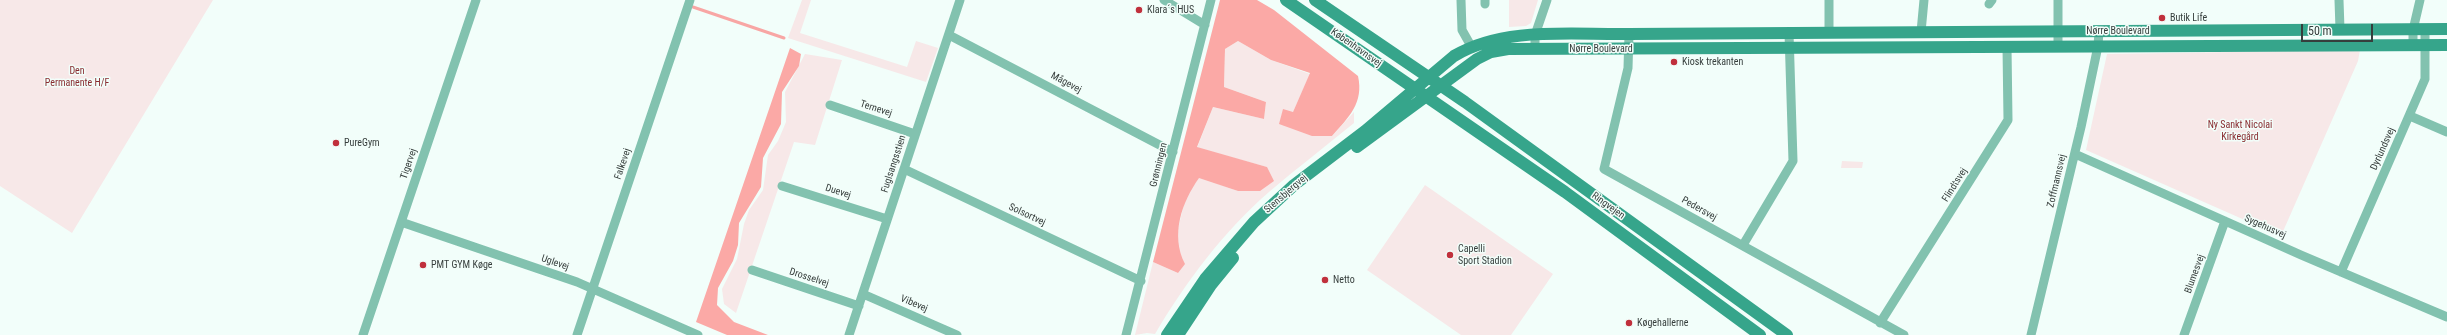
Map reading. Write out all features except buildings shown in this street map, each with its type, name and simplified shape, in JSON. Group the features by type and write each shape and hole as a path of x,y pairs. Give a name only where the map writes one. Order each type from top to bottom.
{"street":[{"name":"Tigervej","path":"363,335 476,0"},
{"name":"Falkevej","path":"577,335 690,0"},
{"name":"Fuglsangsstien","path":"850,335 960,0"},
{"path":"1164,0 1206,25"},
{"name":"Grønningen","path":"1126,335 1206,25 1211,0"},
{"name":"Københavnsvej","path":"1286,0 1426,96"},
{"name":"Københavnsvej","path":"1315,0 1430,77"},
{"path":"1461,0 1462,30 1470,46"},
{"path":"1535,49 1535,35 1547,0"},
{"path":"1828,0 1828,33"},
{"path":"1921,32 1924,0"},
{"path":"2058,0 2058,46"},
{"path":"2339,0 2340,29"},
{"name":"Dyrlundsvej","path":"2341,272 2425,79 2419,44 2420,0"},
{"name":"Nørre Boulevard","path":"1430,77 1454,56 1470,46 1492,39 1535,35 2447,29"},
{"name":"Zoffmannsvej","path":"2031,335 2074,154 2098,46 2099,31"},
{"path":"1743,245 1793,161 1788,33"},
{"name":"Pedersvej","path":"1629,34 1628,68 1604,169 1904,335"},
{"name":"Mågevej","path":"949,35 1173,152"},
{"name":"Nørre Boulevard","path":"1426,96 1442,86 1477,59 1491,52 1508,49 2447,45"},
{"name":"Flindtsvej","path":"1880,323 2008,120 2007,46"},
{"name":"Stensbjergvej","path":"1167,335 1205,279 1254,222 1294,186 1430,77"},
{"name":"Ringvejen","path":"1430,77 1787,335"},
{"name":"Stensbjergvej","path":"1178,335 1211,285 1260,227 1333,164 1426,96"},
{"name":"Ringvejen","path":"1426,96 1565,192 1760,335"},
{"name":"Ternevej","path":"830,105 915,134"},
{"path":"2410,116 2447,132"},
{"name":"Sygehusvej","path":"2074,154 2341,272 2447,316"},
{"name":"Solsortvej","path":"904,169 1141,281"},
{"name":"Duevej","path":"782,186 887,220"},
{"name":"Blumesvej","path":"2184,335 2226,221"},
{"name":"Uglevej","path":"401,222 592,289 698,335"},
{"name":"Drosselvej","path":"752,270 859,306"},
{"name":"Vibevej","path":"863,294 958,335"}],"green space":[{"name":"Den Permanente H/F","path":"0,0 213,0 72,233 0,186"},
{"path":"802,0 811,0 800,33 907,67 916,41 938,48 926,82 788,38"},
{"path":"1509,0 1538,0 1531,23 1526,26 1509,27"},
{"path":"1238,41 1271,60 1310,74 1293,112 1332,136 1354,112 1354,123 1290,174 1252,207 1206,258 1179,296 1155,334 1147,333 1135,335 1153,262 1178,273 1181,257 1176,237 1186,196 1199,177 1238,191 1267,167 1197,148 1213,107 1264,119 1266,102 1224,87 1225,49"},
{"name":"Ny Sankt Nicolai Kirkegård","path":"2360,50 2358,61 2281,236 2086,150 2107,54"},
{"path":"805,54 842,60 815,145 794,142 736,313 724,304 722,289 737,259 744,224 749,210 763,190 768,155 778,141 786,122 785,92"},
{"path":"1842,161 1863,162 1862,168 1841,168"},
{"path":"1425,185 1553,274 1511,335 1461,335 1367,270"}],"shaded area":[{"path":"1220,0 1257,0 1274,10 1358,76 1359,94 1354,109 1332,136 1312,136 1279,124 1283,109 1293,112 1310,73 1271,60 1238,41 1225,49 1224,87 1266,102 1264,119 1213,107 1197,147 1267,167 1274,181 1260,191 1238,191 1199,178 1188,197 1180,219 1178,242 1185,264 1178,273 1153,262"},
{"path":"790,48 801,54 799,66 782,92 781,124 763,158 761,187 739,223 738,245 733,261 718,288 717,305 734,322 768,335 727,335 696,322"}],"waterway":[{"path":"693,7 784,38"}],"place":[{"name":"Klara´s HUS","path":"1139,10"},
{"name":"Butik Life","path":"2162,18"},
{"name":"Kiosk trekanten","path":"1674,62"},
{"name":"PureGym","path":"336,143"},
{"name":"Capelli Sport Stadion","path":"1450,255"},
{"name":"PMT GYM Køge","path":"423,265"},
{"name":"Netto","path":"1325,280"},
{"name":"Køgehallerne","path":"1629,323"}]}
